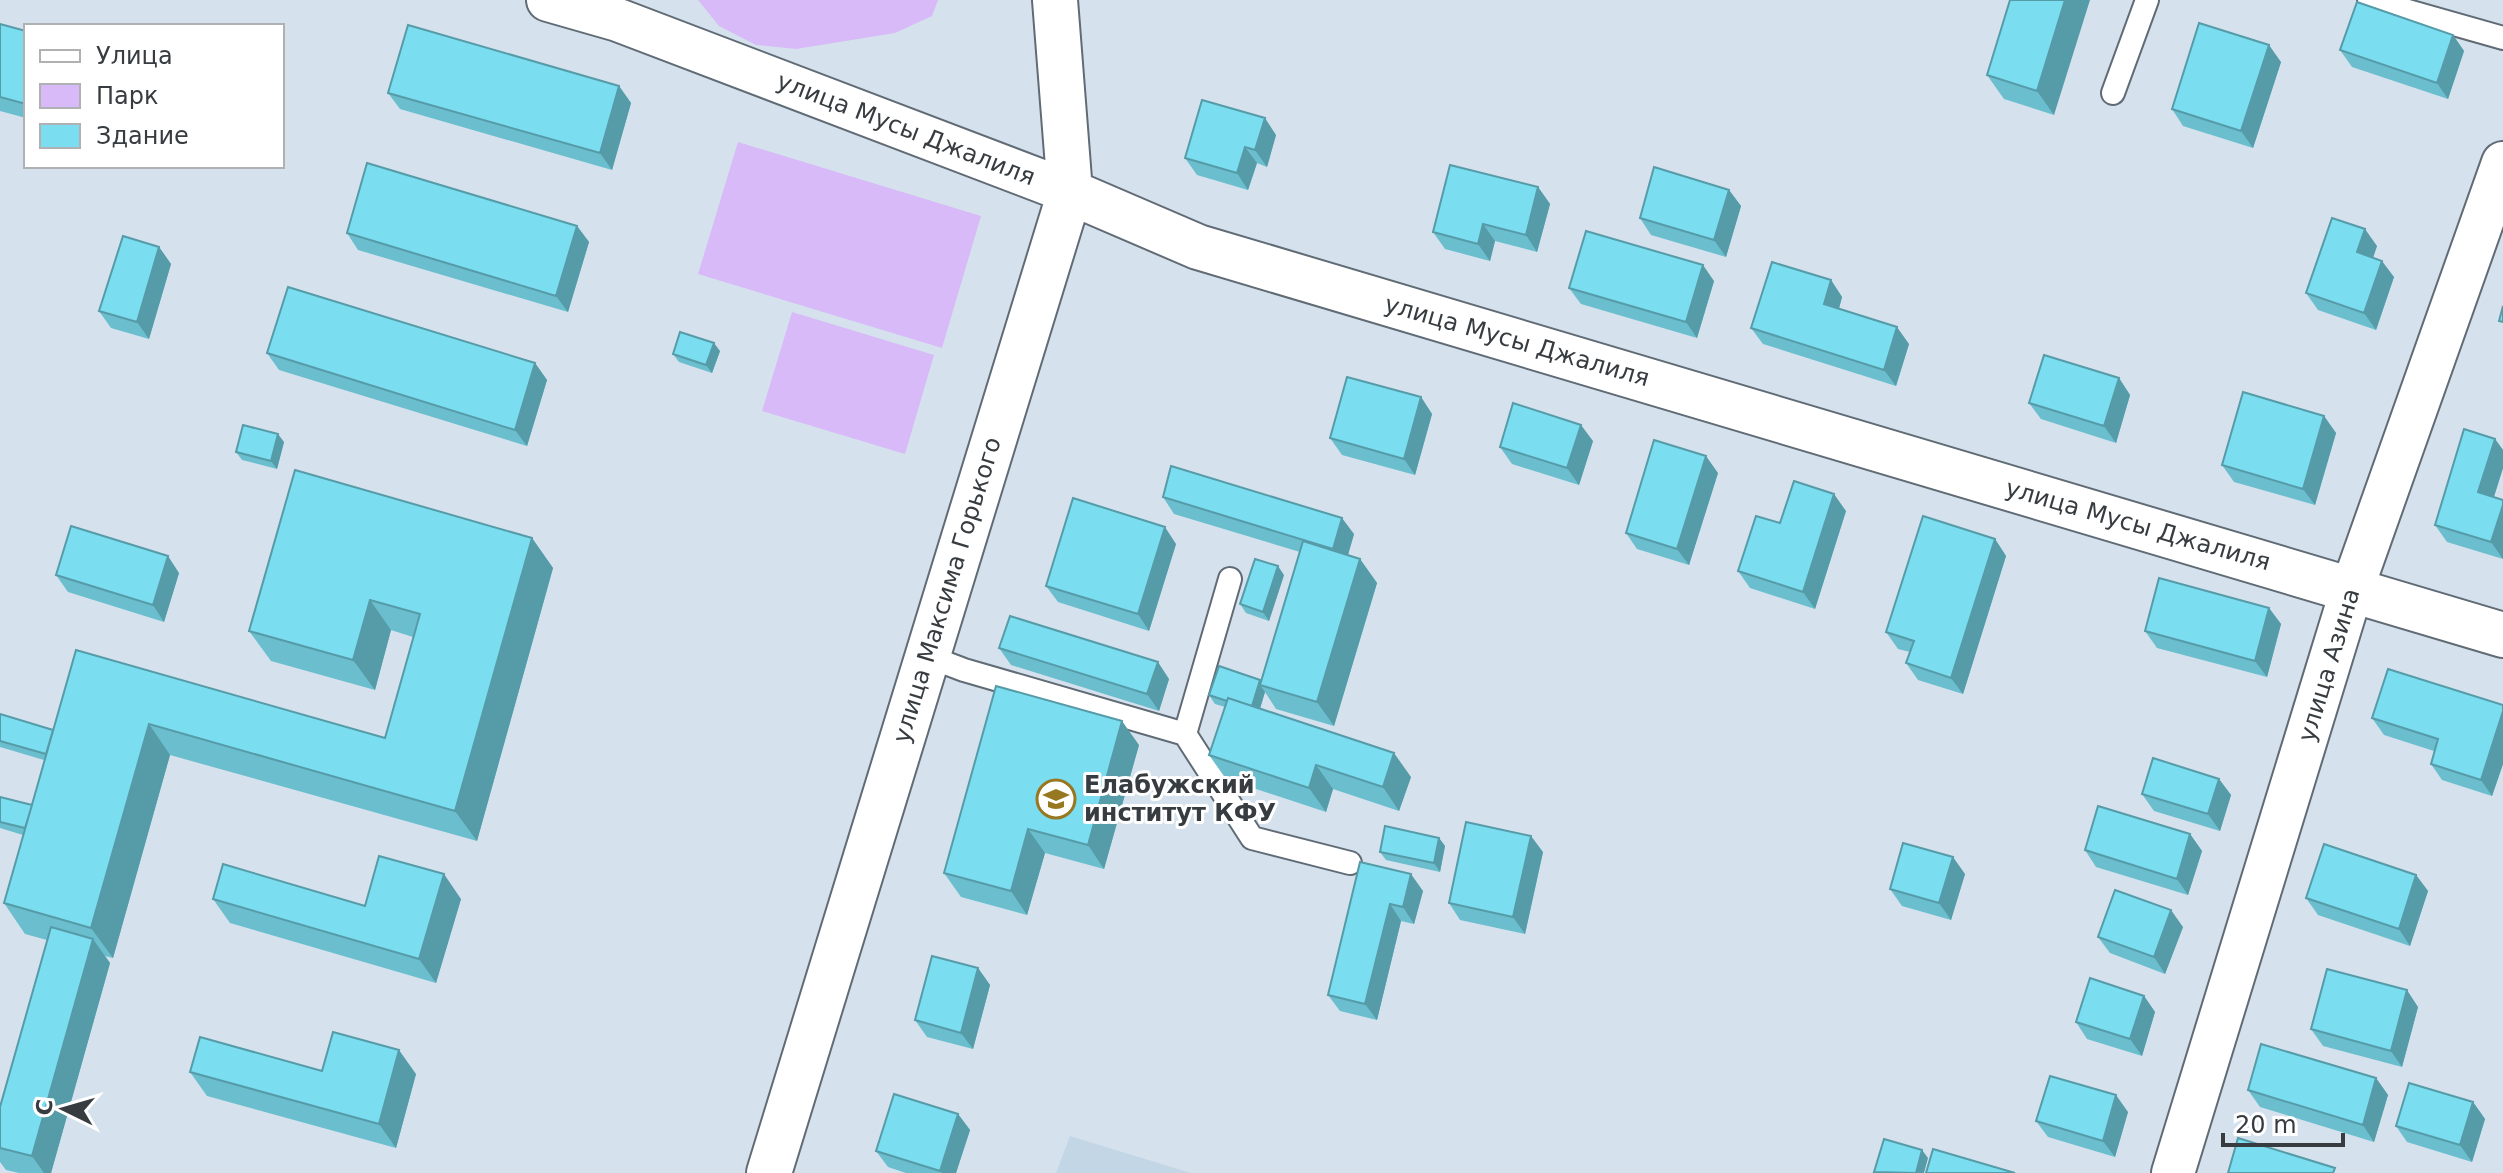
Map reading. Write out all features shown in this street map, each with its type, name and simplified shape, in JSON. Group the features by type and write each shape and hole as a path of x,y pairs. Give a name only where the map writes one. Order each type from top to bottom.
{"street":[{"name":"улица Мусы Джалиля","path":"548,0 618,20 1070,192 1198,247 2503,635"},
{"name":"улица Максима Горького","path":"769,1173 1070,192 1055,0"},
{"name":"улица Азина","path":"2173,1173 2352,589 2503,163"}],"lane":[{"path":"2113,93 2147,0"},
{"path":"2369,0 2503,38"},
{"path":"1185,734 1230,579"},
{"path":"927,656 964,670 1185,734 1252,838 1350,863"}],"shaded area":[{"path":"1070,1136 1191,1173 1056,1173"}],"green space":[{"path":"698,0 938,0 932,16 895,33 796,49 756,45 719,26"},
{"path":"738,142 981,216 942,348 698,274"},
{"path":"792,312 934,355 905,454 762,411"}],"building":[{"path":"2010,0 2065,0 2037,91 1987,75"},
{"path":"2357,2 2453,35 2437,83 2340,50"},
{"path":"2199,23 2269,45 2241,131 2172,109"},
{"path":"0,24 24,30 24,103 0,97"},
{"path":"408,25 619,86 600,153 388,93"},
{"path":"1202,100 1265,118 1255,150 1245,147 1237,173 1185,158"},
{"path":"367,163 577,226 556,296 347,233"},
{"path":"1450,165 1538,187 1526,235 1483,224 1478,244 1433,232"},
{"path":"1654,167 1729,190 1714,240 1640,218"},
{"path":"2332,218 2365,229 2357,252 2382,261 2364,313 2306,293"},
{"path":"1586,231 1703,265 1686,322 1569,288"},
{"path":"123,236 159,247 137,322 99,311"},
{"path":"1772,262 1831,280 1824,304 1897,327 1884,370 1751,328"},
{"path":"288,287 535,363 515,430 267,353"},
{"path":"680,332 714,343 706,365 673,354"},
{"path":"2044,355 2119,378 2104,426 2029,403"},
{"path":"1347,377 1421,397 1404,459 1330,438"},
{"path":"2243,392 2324,416 2303,489 2222,465"},
{"path":"1513,403 1581,425 1567,468 1500,447"},
{"path":"243,425 278,434 271,461 236,452"},
{"path":"2464,429 2495,439 2478,492 2503,500 2491,542 2435,525"},
{"path":"1654,440 1706,456 1677,549 1626,533"},
{"path":"1171,466 1342,518 1333,549 1163,497"},
{"path":"295,470 532,538 455,811 149,724 91,928 4,903 76,650 385,738 420,614 370,600 353,660 249,631"},
{"path":"1794,481 1834,494 1803,592 1738,571 1756,516 1780,523"},
{"path":"1073,498 1165,527 1138,614 1046,586"},
{"path":"1923,516 1995,539 1951,678 1906,663 1914,641 1886,632"},
{"path":"71,526 168,556 153,605 56,575"},
{"path":"1303,541 1360,559 1317,702 1260,685"},
{"path":"1255,559 1278,566 1263,612 1240,604"},
{"path":"2159,578 2269,608 2255,661 2145,631"},
{"path":"1010,616 1158,662 1147,694 999,648"},
{"path":"1219,666 1260,680 1252,706 1209,695"},
{"path":"2388,669 2503,705 2481,780 2431,764 2438,739 2372,718"},
{"name":"Елабужский институт КФУ","path":"996,686 1122,721 1088,845 1028,829 1011,891 944,873"},
{"path":"1228,698 1394,753 1383,787 1316,765 1309,788 1209,755"},
{"path":"0,714 53,730 46,754 0,741"},
{"path":"2153,758 2219,779 2208,814 2142,794"},
{"path":"0,797 32,805 25,828 0,822"},
{"path":"2098,806 2190,834 2177,879 2085,850"},
{"path":"1466,822 1531,836 1513,917 1449,903"},
{"path":"1385,826 1439,838 1434,863 1380,852"},
{"path":"1903,843 1953,857 1939,903 1890,889"},
{"path":"2324,844 2416,875 2399,929 2306,898"},
{"path":"379,856 444,874 419,959 213,899 223,864 365,906"},
{"path":"1360,862 1411,874 1403,907 1390,904 1365,1004 1328,995"},
{"path":"2115,890 2171,910 2154,957 2098,937"},
{"path":"51,927 93,939 32,1156 0,1148 0,1107"},
{"path":"932,956 978,968 961,1033 915,1020"},
{"path":"2327,969 2407,990 2391,1051 2311,1029"},
{"path":"2090,978 2144,996 2130,1039 2076,1022"},
{"path":"333,1032 399,1050 379,1124 190,1072 200,1037 322,1071"},
{"path":"2261,1044 2376,1078 2363,1125 2248,1090"},
{"path":"2050,1076 2116,1095 2103,1141 2036,1121"},
{"path":"2409,1083 2473,1102 2460,1145 2396,1126"},
{"path":"894,1094 958,1114 940,1171 876,1151"},
{"path":"2238,1138 2335,1168 2333,1173 2228,1173"},
{"path":"1884,1139 1922,1150 1916,1173 1874,1172"},
{"path":"1933,1149 2015,1173 1926,1173"}],"place":[{"name":"Елабужский институт КФУ","path":"1056,799"}]}
